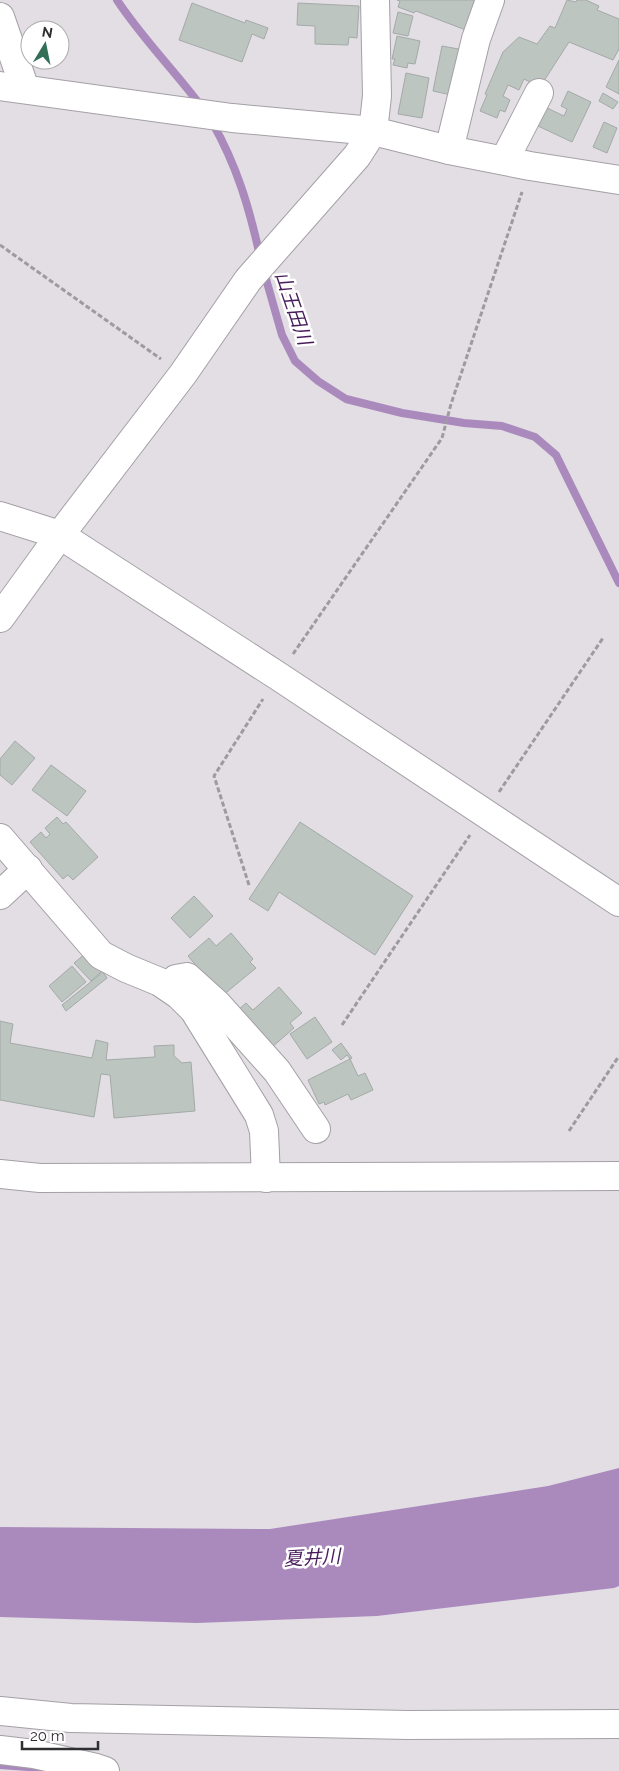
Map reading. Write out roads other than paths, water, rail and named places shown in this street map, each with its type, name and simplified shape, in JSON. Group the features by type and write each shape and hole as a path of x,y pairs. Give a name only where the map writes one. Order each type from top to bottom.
{"street":[{"path":"0,618 60,535 183,374 248,280 357,156 373,131 377,96 375,0"},
{"path":"448,150 476,39 490,0"},
{"path":"0,17 12,87 232,118 373,131 448,150 619,180"},
{"path":"518,163 539,93"},
{"path":"0,516 60,535 278,676 619,902"},
{"path":"0,838 101,955 160,982 179,995 194,1010 259,1115 264,1131 266,1178"},
{"path":"0,894 28,869"},
{"path":"160,982 188,977 218,1006 277,1071 316,1129"},
{"path":"0,1174 40,1178 619,1176"},
{"path":"0,1710 71,1718 240,1722 408,1725 619,1724"},
{"path":"0,1750 34,1754 105,1771"}],"water":[{"name":"夏井川","path":"619,1468 619,1586 614,1588 377,1616 197,1623 0,1617 0,1527 270,1529 548,1486"}],"waterway":[{"name":"山王田川","path":"117,0 137,28 201,106"},
{"name":"山王田川","path":"212,122 221,138 241,187 260,256"},
{"name":"山王田川","path":"264,272 282,335 295,361 318,381 346,399 402,413 464,423 502,426 535,437 556,455 619,583"},
{"path":"0,1765 28,1767 43,1771"}]}
